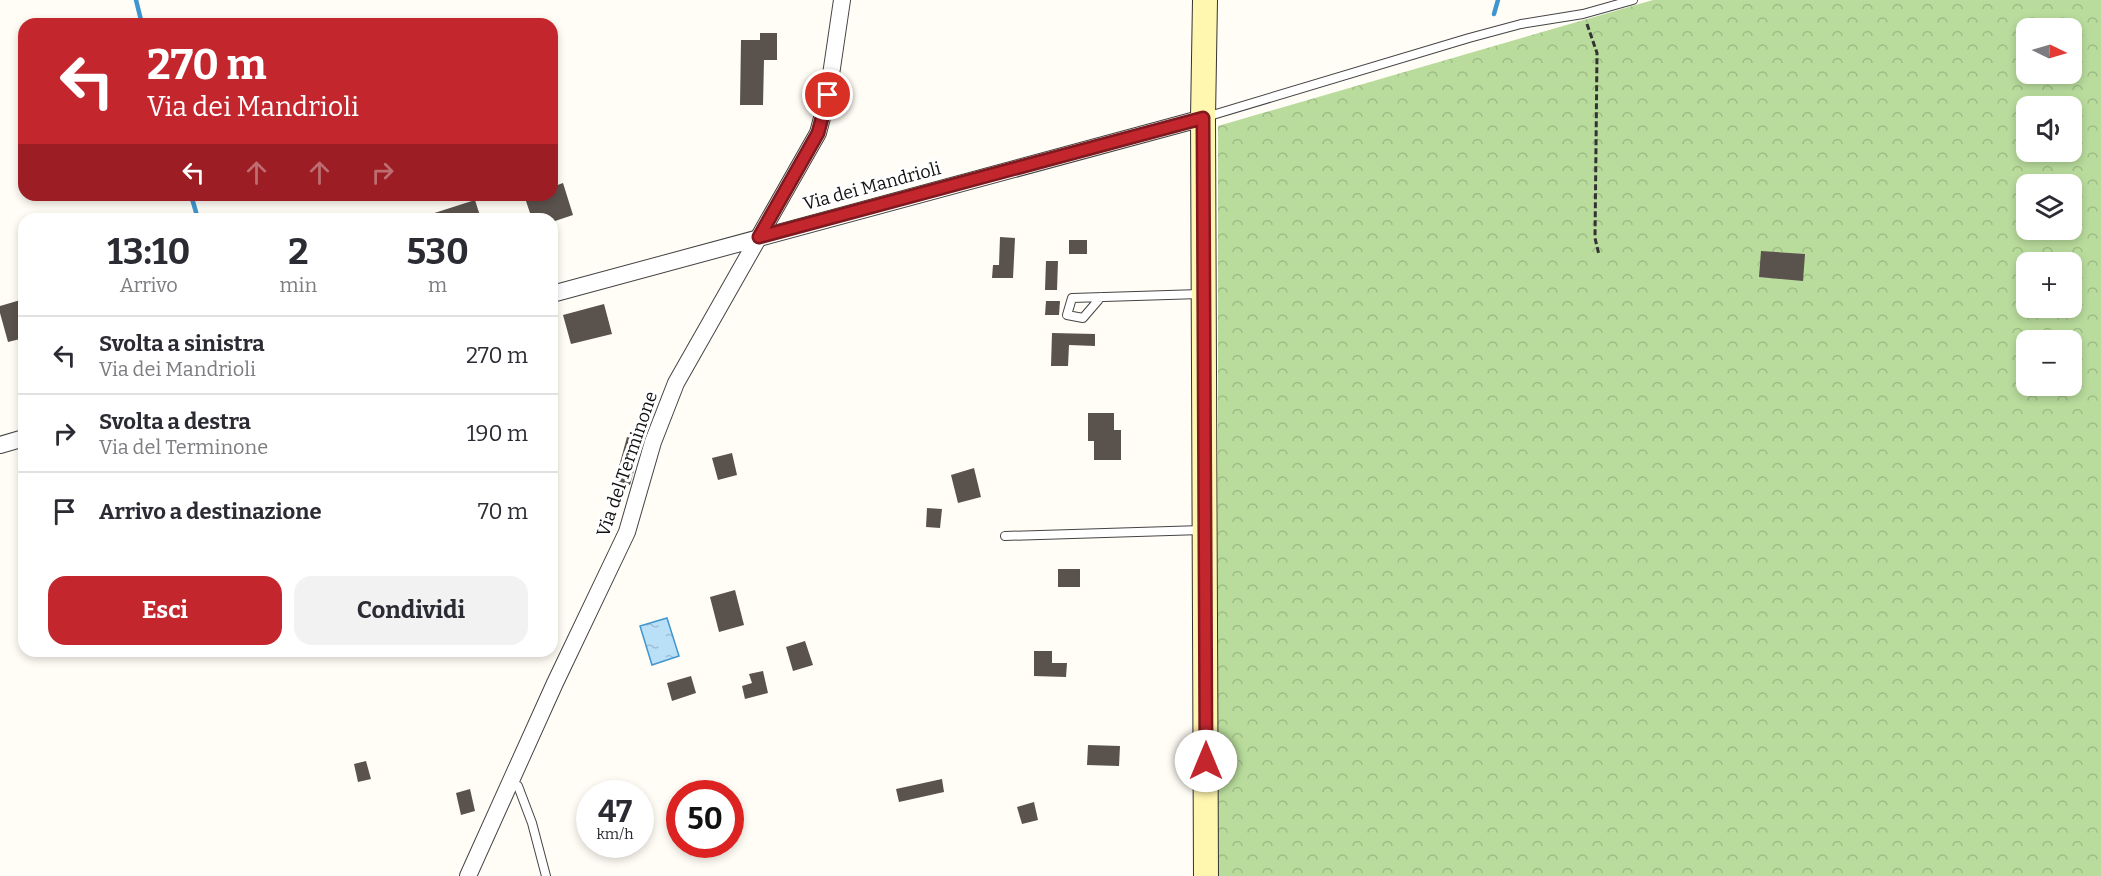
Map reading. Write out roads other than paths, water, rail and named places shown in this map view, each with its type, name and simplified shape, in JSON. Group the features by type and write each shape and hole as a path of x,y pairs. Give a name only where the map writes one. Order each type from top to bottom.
{"main road":[{"path":"1205,0 1203,118 1206,876"}],"street":[{"name":"Via del Terminone","path":"468,876 555,683 627,532 653,442 676,383 818,133 824,115 842,0"},
{"name":"Via dei Mandrioli","path":"558,292 1203,118"},
{"path":"0,445 18,440"}],"lane":[{"path":"1203,118 1469,38 1521,24 1583,14 1633,0"},
{"path":"1101,297 1204,294"},
{"path":"1005,536 1205,530"},
{"path":"518,786 532,823 546,876"}],"water":[{"path":"667,618 679,656 652,665 640,626"}],"waterway":[{"path":"136,0 140,18"},
{"path":"1494,14 1498,0"},
{"path":"193,201 196,213"}]}
